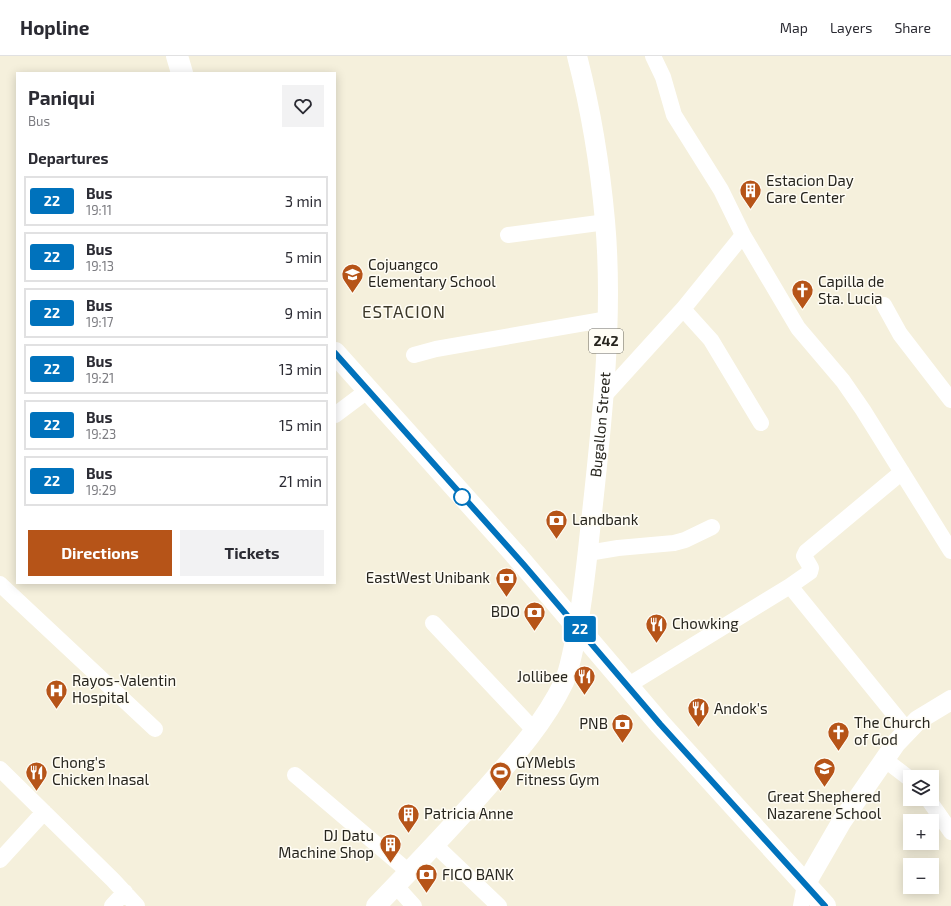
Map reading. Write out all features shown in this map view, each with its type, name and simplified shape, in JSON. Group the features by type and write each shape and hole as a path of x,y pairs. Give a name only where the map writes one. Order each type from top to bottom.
{"highway":[{"path":"177,56 182,72"},
{"path":"336,354 367,391 578,627 803,896 825,906"}],"main road":[{"name":"Bugallon Street","path":"577,56 594,133 606,222 608,319 603,397 588,553 578,627"},
{"name":"242","path":"376,906 435,845 508,763 534,730 564,681 578,627"},
{"path":"803,896 824,850 884,759 907,730 918,720 951,700"}],"street":[{"path":"653,56 663,77 674,115 721,190 743,235 798,328 843,381 951,551"},
{"path":"508,235 606,222"},
{"path":"603,397 683,309 743,235"},
{"path":"884,305 904,339 951,400"},
{"path":"683,309 711,340 761,422"},
{"path":"414,355 436,349 608,319"},
{"path":"336,413 367,391"},
{"path":"627,686 790,586 810,572 811,568 804,556 806,552 902,472"},
{"path":"588,553 618,548 674,543 685,540 712,527"},
{"path":"0,584 156,729"},
{"path":"790,586 907,730"},
{"path":"433,623 534,730"},
{"path":"884,759 903,774"},
{"path":"0,769 125,892 137,906"},
{"path":"295,775 403,879 414,906"},
{"path":"933,806 951,832"},
{"path":"0,860 44,812"},
{"path":"435,845 483,893 499,906"},
{"path":"112,906 125,892"}],"bus line":[{"name":"22","path":"336,354 367,391 524,565 660,724 788,868 825,906"}],"place":[{"name":"Estacion Day Care Center","path":"751,210"},
{"name":"Cojuangco Elementary School","path":"352,294"},
{"name":"Capilla de Sta. Lucia","path":"803,310"},
{"name":"Landbank","path":"556,540"},
{"name":"EastWest Unibank","path":"506,598"},
{"name":"BDO","path":"535,632"},
{"name":"Chowking","path":"657,644"},
{"name":"Jollibee","path":"584,696"},
{"name":"Rayos-Valentin Hospital","path":"57,710"},
{"name":"Andok's","path":"698,728"},
{"name":"PNB","path":"623,744"},
{"name":"The Church of God","path":"838,752"},
{"name":"Great Shephered Nazarene School","path":"824,788"},
{"name":"Chong's Chicken Inasal","path":"37,792"},
{"name":"GYMebls Fitness Gym","path":"500,792"},
{"name":"Patricia Anne","path":"409,834"},
{"name":"DJ Datu Machine Shop","path":"390,864"},
{"name":"FICO BANK","path":"426,894"}],"district":[{"name":"ESTACION","path":"404,312"}]}
